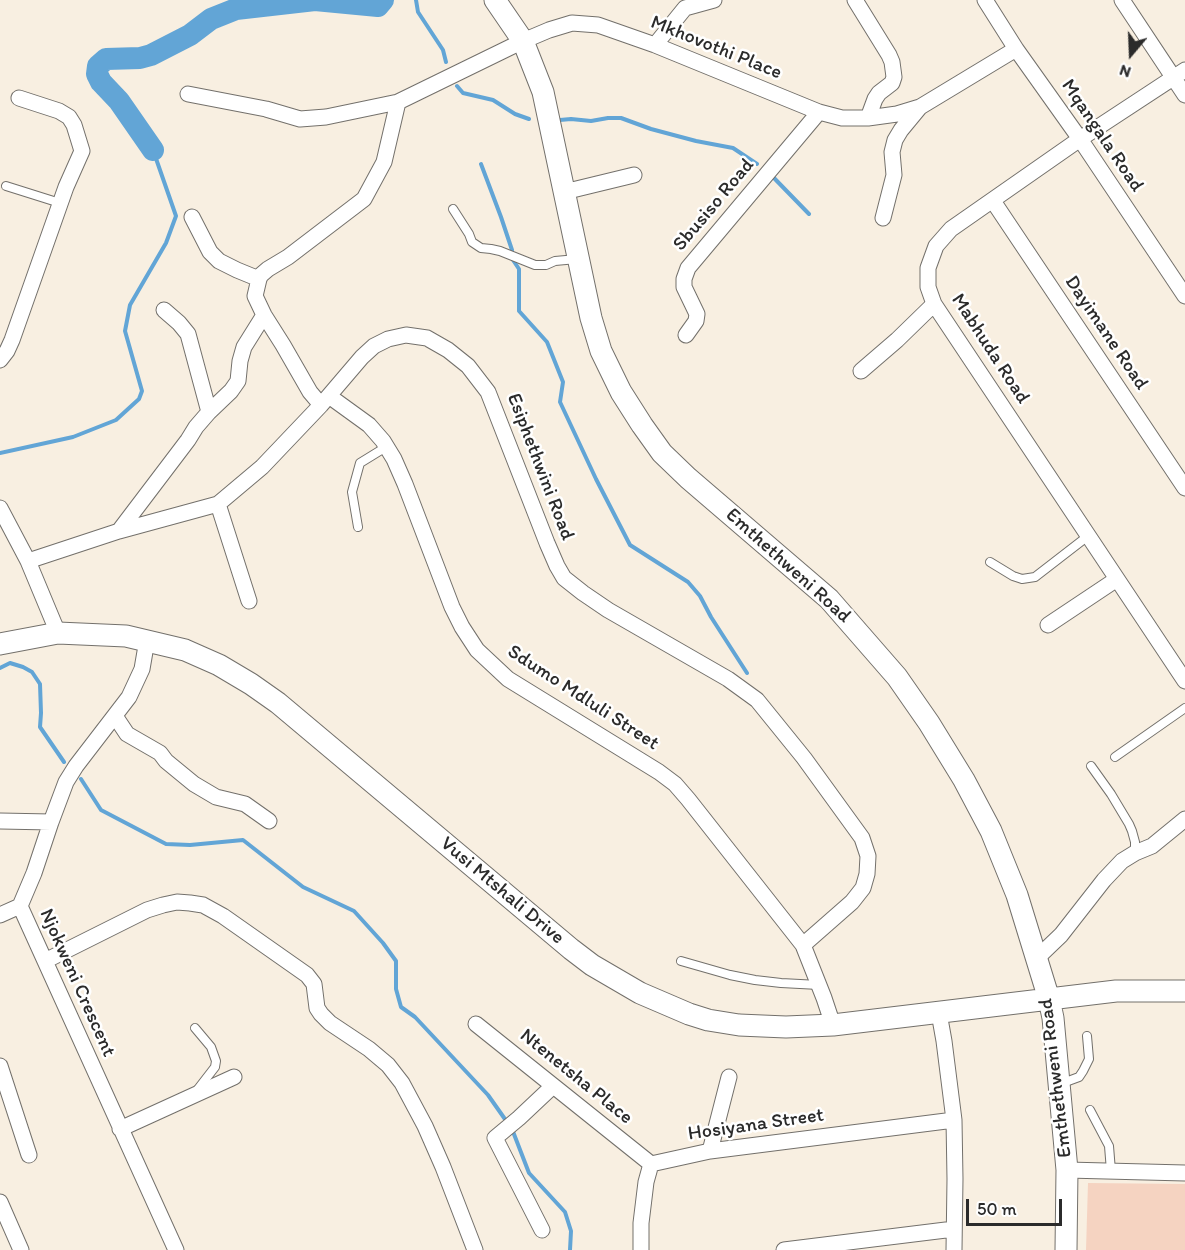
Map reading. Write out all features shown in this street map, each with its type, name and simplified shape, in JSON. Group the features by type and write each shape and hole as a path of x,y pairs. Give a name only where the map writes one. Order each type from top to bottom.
{"street":[{"path":"655,45 685,8 714,0"},
{"path":"855,0 889,55 894,77 892,83 875,99 868,118"},
{"name":"Mqangala Road","path":"985,0 1185,296"},
{"path":"1122,0 1179,74 1185,95"},
{"name":"Emthethweni Road","path":"499,1 523,41 543,92 591,318 602,351 621,393 662,453 829,599 897,677 964,780 991,831 1017,896 1049,999 1055,1034 1066,1170 1065,1250"},
{"name":"Mkhovothi Place","path":"188,94 266,109 300,119 326,117 398,102 523,41 572,23 598,25 655,45 819,112 842,118 868,118 897,114 920,107 1016,49"},
{"name":"Mabhuda Road","path":"1179,74 1080,139 951,230 936,246 928,268 928,287 934,304 1185,681"},
{"path":"0,360 12,340 60,203 82,151 74,125 69,117 59,111 19,98"},
{"path":"192,217 210,252 219,261 259,279 268,269 288,257 364,199 384,162 398,102"},
{"path":"883,218 894,175 892,152 895,140 920,107"},
{"name":"Sbusiso Road","path":"686,335 696,321 697,314 684,287 688,268 819,112"},
{"path":"564,192 634,175"},
{"name":"Dayimane Road","path":"993,201 1185,488"},
{"name":"Sdumo Mdluli Street","path":"259,279 255,296 309,392 369,425 394,459 452,607 477,650 508,679 675,784 803,945 833,1025"},
{"path":"861,371 934,304"},
{"path":"164,310 180,323 188,334 209,412"},
{"path":"119,531 196,427 238,381 244,347 264,315"},
{"name":"Esiphethwini Road","path":"27,561 119,531 218,504 262,467 374,346 388,339 406,335 427,338 448,350 468,366 488,392 547,543 564,578 608,610 728,679 757,700 804,758 862,838 868,856 863,888 852,902 803,945"},
{"path":"218,504 249,601"},
{"path":"0,508 27,561 58,633"},
{"path":"1048,625 1117,579"},
{"name":"Vusi Mtshali Drive","path":"0,644 58,633 126,636 185,650 219,665 278,703 571,950 631,989 658,1002 708,1020 739,1025 786,1027 833,1025 1116,991 1185,991"},
{"name":"Njokweni Crescent","path":"147,640 142,669 129,697 66,782 20,906 176,1250"},
{"path":"115,716 127,734 160,753 166,761 194,784 216,797 245,804 269,821"},
{"path":"1037,958 1061,935 1104,880 1122,861 1152,846 1185,819"},
{"path":"0,821 51,822"},
{"path":"45,961 147,910 163,905 177,902 203,905 223,916 307,975 314,984 317,1008 321,1014 388,1065 402,1083 430,1136 475,1250"},
{"path":"0,915 20,906"},
{"path":"939,1013 954,1120 954,1250"},
{"name":"Ntenetsha Place","path":"476,1024 651,1164"},
{"path":"0,1066 29,1155"},
{"path":"120,1129 234,1077"},
{"path":"710,1151 729,1077"},
{"path":"542,1230 495,1138 553,1086"},
{"name":"Hosiyana Street","path":"651,1164 710,1151 954,1120"},
{"path":"640,1250 646,1182 651,1164"},
{"path":"1066,1170 1185,1173"},
{"path":"0,1202 21,1250"},
{"path":"784,1250 851,1246 954,1229"}],"lane":[{"path":"6,186 60,203"},
{"path":"453,209 472,242 481,248 491,249 535,265 578,259"},
{"path":"358,527 352,492 360,463 386,447"},
{"path":"990,562 1022,579 1035,577 1088,536"},
{"path":"1115,757 1185,708"},
{"path":"1091,766 1112,794 1129,824 1135,853"},
{"path":"681,961 755,980 819,985"},
{"path":"194,1095 215,1067 216,1061 211,1047 195,1028"},
{"path":"1059,1084 1079,1077 1083,1071 1089,1059 1087,1036"},
{"path":"1090,1110 1109,1146 1111,1171"}],"shaded area":[{"path":"1088,1183 1185,1184 1185,1250 1086,1250"}],"waterway":[{"path":"153,150 119,101 101,82 97,74 98,66 106,59 140,58 151,55 190,35 211,19 236,9 315,0 378,6 383,0"},
{"path":"416,0 418,12 443,50 446,62"},
{"path":"457,86 463,93 493,100 515,114 529,119"},
{"path":"560,120 591,121 621,118 651,129 733,148 757,164"},
{"path":"0,453 73,437 116,420 139,399 142,391 125,331 130,305 166,243 176,216 153,150"},
{"path":"481,164 512,250"},
{"path":"774,178 809,214"},
{"path":"513,260 519,269 519,311 547,342 563,382 560,402 630,545 688,582 700,596 747,673"},
{"path":"0,668 10,663 32,672 40,684 40,727 64,762"},
{"path":"81,779 101,810 166,844 190,845 243,840 303,887 354,911 396,961 396,989 401,1007 415,1017 488,1095 507,1122"},
{"path":"512,1129 529,1173 565,1212 571,1231 570,1250"}]}
